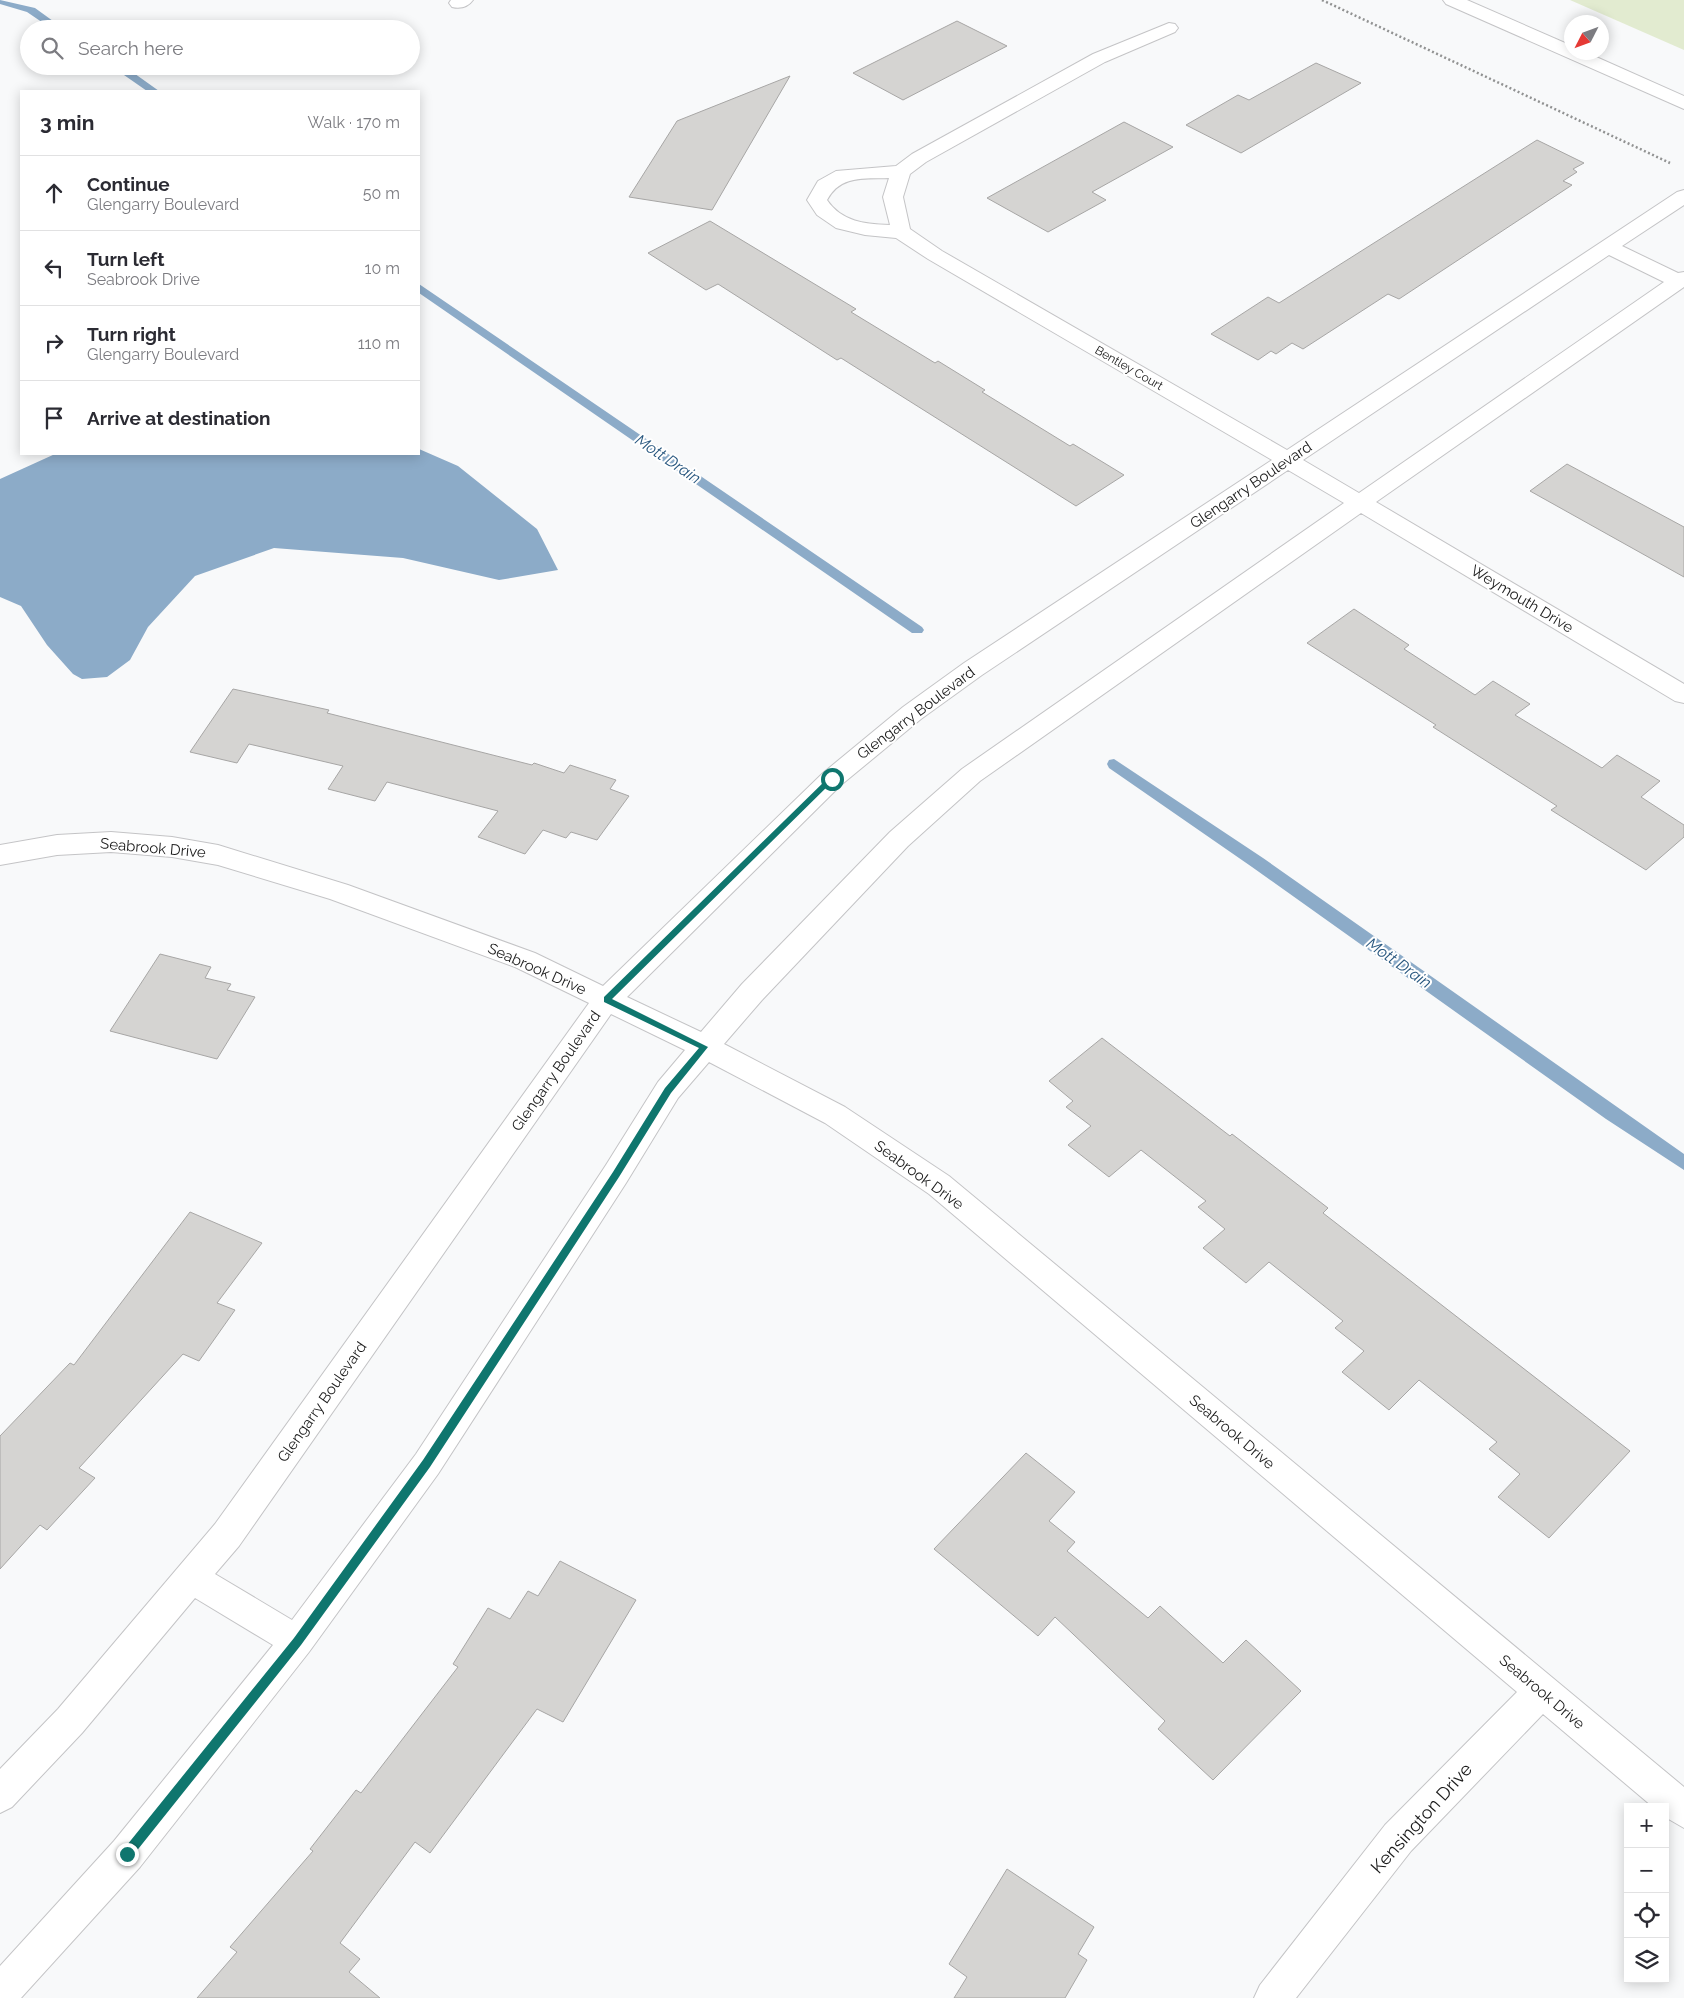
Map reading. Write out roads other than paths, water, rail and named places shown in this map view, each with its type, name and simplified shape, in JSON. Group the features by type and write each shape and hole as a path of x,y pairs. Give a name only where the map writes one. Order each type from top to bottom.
{"street":[{"path":"1452,0 1684,103"},
{"path":"901,171 893,198 901,232 857,229 838,222 823,211 817,200 825,185 843,175 901,171 919,158 1098,58 1169,28"},
{"name":"Glengarry Boulevard","path":"0,1795 70,1721 227,1536 606,999 832,779 912,713 974,669 1684,196"},
{"name":"Bentley Court","path":"901,232 934,255 1359,503"},
{"path":"1608,247 1681,280"},
{"path":"0,1994 127,1854 298,1641 426,1464 616,1174 668,1090 752,992 899,839 971,775 1047,720 1681,280"},
{"name":"Weymouth Drive","path":"1359,503 1684,695"},
{"name":"Seabrook Drive","path":"0,855 58,845 110,842 172,847 218,854 339,892 516,957 766,1077 835,1116 939,1186 1684,1810"},
{"path":"191,1578 298,1641"},
{"name":"Kensington Drive","path":"1273,1998 1398,1838 1541,1692"}],"water":[{"path":"420,449 458,466 537,529 558,570 499,580 403,558 274,548 195,576 148,627 130,660 107,677 82,679 73,674 47,645 21,606 0,597 0,479 53,455 420,455"}],"waterway":[{"name":"Mott Drain","path":"0,1 31,10 46,20"},
{"name":"Mott Drain","path":"130,75 152,90"},
{"name":"Mott Drain","path":"420,289 917,630"},
{"name":"Mott Drain","path":"1114,764 1257,862 1684,1163"}]}
